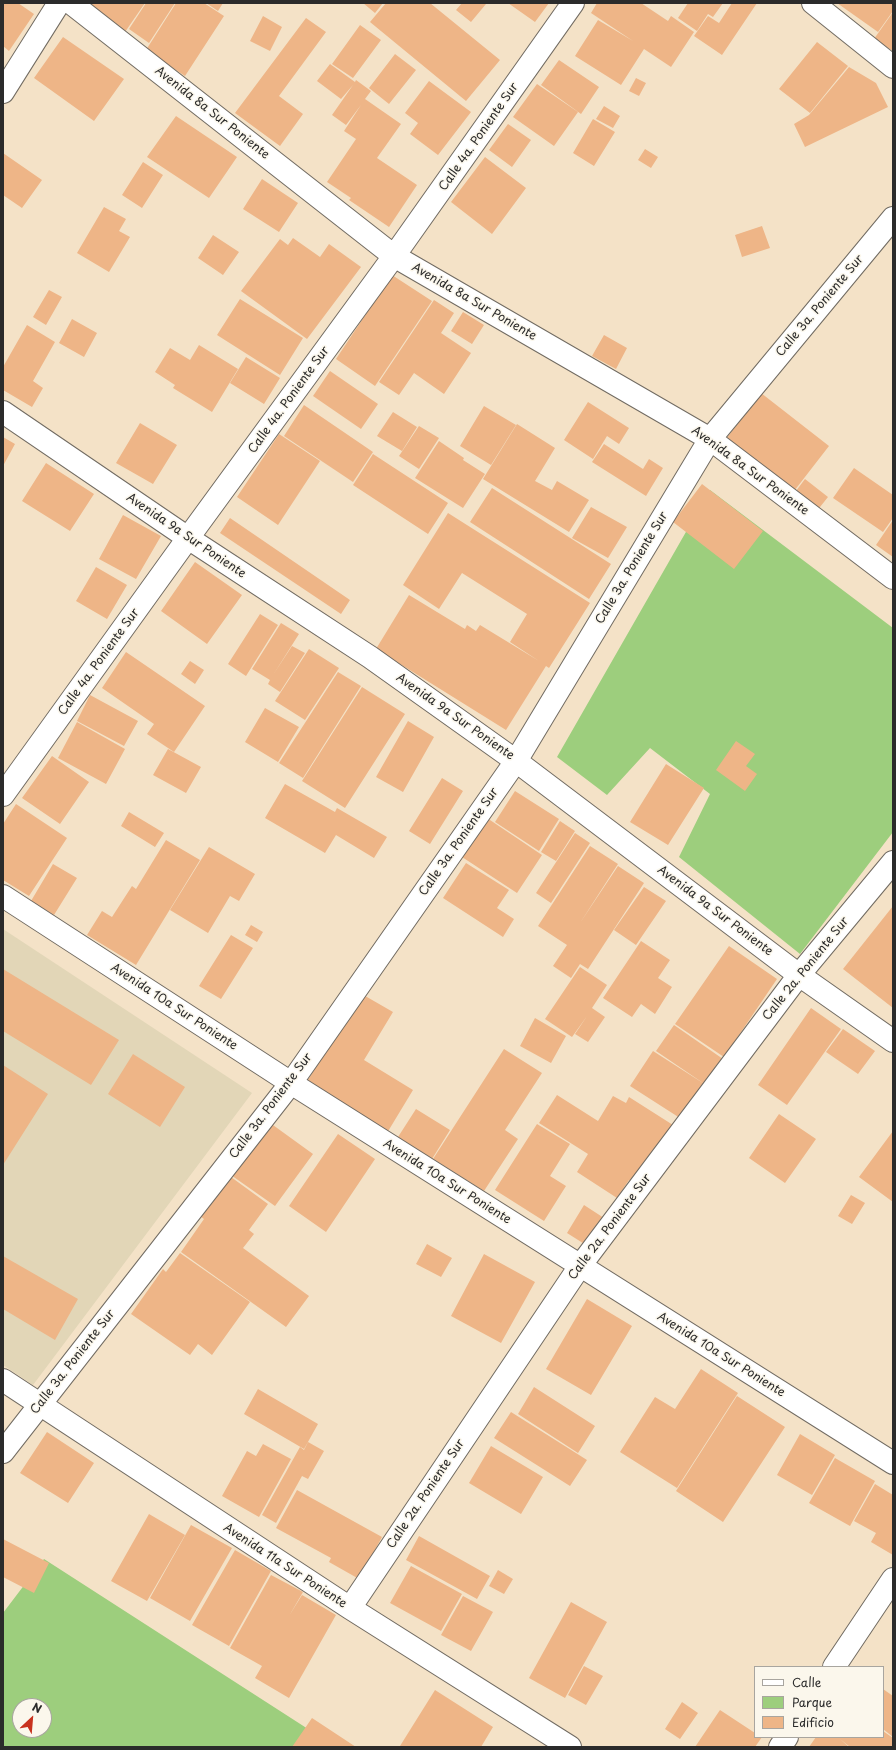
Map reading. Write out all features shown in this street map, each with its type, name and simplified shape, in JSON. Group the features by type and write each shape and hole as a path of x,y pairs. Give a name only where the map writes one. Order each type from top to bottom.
{"street":[{"path":"3,92 59,3"},
{"name":"Avenida 8a Sur Poniente","path":"71,3 394,256 710,439 893,578"},
{"name":"Calle 4a. Poniente Sur","path":"3,795 394,256 573,3"},
{"path":"813,3 893,67"},
{"name":"Calle 3a. Poniente Sur","path":"3,1452 291,1083 516,761 710,439 893,218"},
{"name":"Avenida 9a Sur Poniente","path":"3,412 188,538 370,657 516,761 799,975 893,1041"},
{"name":"Calle 2a. Poniente Sur","path":"350,1608 580,1266 799,975 893,862"},
{"name":"Avenida 10a Sur Poniente","path":"3,896 291,1083 893,1463"},
{"name":"Avenida 11a Sur Poniente","path":"3,1380 350,1608 570,1747"},
{"path":"835,1666 893,1580"},
{"path":"780,1747 786,1738"}],"shaded area":[{"path":"3,929 252,1093 33,1385 3,1365"}],"green space":[{"path":"710,490 893,628 893,832 800,954 679,857 710,794 650,748 607,795 557,757"},
{"path":"44,1559 336,1747 3,1747 3,1613"}],"building":[{"path":"3,3 18,3 34,14 9,51 3,46"},
{"path":"87,3 145,3 125,32"},
{"path":"146,3 175,3 149,43 129,29"},
{"path":"176,3 204,3 224,16 185,76 146,50"},
{"path":"206,3 223,3 218,11"},
{"path":"363,3 383,3 375,13"},
{"path":"386,3 430,3 500,60 466,101 370,22"},
{"path":"462,3 486,4 471,22 456,10"},
{"path":"508,3 549,3 535,22"},
{"path":"597,3 641,3 668,21 671,16 694,32 671,67 644,49 621,85 575,56 598,20 633,41 591,13"},
{"path":"688,3 723,3 713,17 708,14 697,31 678,18"},
{"path":"732,3 757,3 722,55 694,36 708,16 719,23"},
{"path":"837,3 893,3 893,11 878,32"},
{"path":"893,12 893,51 874,39"},
{"path":"263,16 282,27 270,51 250,41"},
{"path":"306,18 326,32 279,96 303,114 280,146 235,113"},
{"path":"360,25 381,40 353,78 332,64"},
{"path":"63,37 124,79 94,121 34,78"},
{"path":"817,42 848,66 810,113 779,89"},
{"path":"395,54 416,70 389,104 369,88"},
{"path":"559,60 599,87 581,114 541,85"},
{"path":"330,64 355,82 356,80 371,91 365,99 401,124 377,158 417,185 389,227 349,200 351,198 327,182 356,139 344,131 361,105 346,125 332,115 353,85 341,99 317,81"},
{"path":"849,67 876,83 888,107 805,147 794,124 809,115"},
{"path":"636,78 646,83 639,96 629,91"},
{"path":"429,81 471,112 438,155 410,134 418,123 405,113"},
{"path":"537,84 578,112 554,146 513,117"},
{"path":"604,106 620,116 613,128 596,119"},
{"path":"176,116 237,157 209,198 147,157"},
{"path":"593,119 615,132 594,166 573,153"},
{"path":"508,124 531,140 512,167 489,150"},
{"path":"645,149 658,157 651,168 638,160"},
{"path":"3,153 42,180 22,208 3,195"},
{"path":"485,157 526,188 492,234 451,202"},
{"path":"143,162 163,175 142,208 122,195"},
{"path":"262,179 298,203 279,232 243,209"},
{"path":"104,207 126,219 119,231 130,237 109,272 77,253"},
{"path":"762,226 770,248 742,257 735,235"},
{"path":"213,235 239,252 223,275 198,258"},
{"path":"293,238 320,257 329,244 361,267 307,339 241,291 280,239 288,245"},
{"path":"392,275 432,301 375,386 336,359"},
{"path":"49,290 62,297 46,325 33,317"},
{"path":"240,299 303,338 280,375 217,335"},
{"path":"434,300 454,313 441,333 471,353 444,394 414,373 399,395 379,382"},
{"path":"463,312 484,325 472,344 451,331"},
{"path":"72,319 97,333 84,357 59,343"},
{"path":"27,325 55,342 33,381 43,388 32,407 3,390 3,367"},
{"path":"604,335 627,348 616,369 592,356"},
{"path":"199,345 238,369 212,412 173,388 175,385 155,372 170,348 190,360"},
{"path":"246,357 280,378 264,404 230,383"},
{"path":"330,371 378,404 361,429 313,396"},
{"path":"761,393 829,446 791,495 723,443"},
{"path":"588,402 629,428 619,444 607,436 593,459 564,440"},
{"path":"304,405 373,452 353,482 284,436"},
{"path":"484,406 516,425 491,465 460,446"},
{"path":"393,412 417,427 402,451 377,436"},
{"path":"140,423 177,445 153,484 116,463"},
{"path":"517,424 555,448 535,481 552,490 557,481 589,500 569,532 483,479"},
{"path":"419,426 439,438 419,469 399,456"},
{"path":"279,434 320,461 278,525 237,497"},
{"path":"3,437 15,444 3,466"},
{"path":"439,441 464,458 463,460 485,474 463,508 415,478"},
{"path":"604,444 643,469 649,459 663,468 646,496 592,462"},
{"path":"373,454 448,503 428,534 353,485"},
{"path":"46,463 94,494 70,531 22,501"},
{"path":"854,468 893,495 893,518 883,532 833,498"},
{"path":"805,479 828,497 816,512 793,495"},
{"path":"702,484 763,531 734,569 673,522"},
{"path":"492,488 611,564 589,599 470,522"},
{"path":"591,507 627,527 608,558 572,538"},
{"path":"448,513 590,603 549,668 546,666 506,730 376,649 409,595 465,629 467,625 476,631 480,625 539,661 510,642 527,614 462,573 439,609 403,585"},
{"path":"123,515 161,536 136,579 99,559"},
{"path":"230,518 350,600 341,614 220,533"},
{"path":"893,520 893,557 876,545"},
{"path":"195,562 242,595 207,644 161,611"},
{"path":"96,567 127,585 107,619 76,601"},
{"path":"260,614 278,625 246,676 228,664"},
{"path":"281,623 299,634 273,675 292,646 305,653 280,692 268,684 270,680 252,669"},
{"path":"309,649 339,668 305,720 275,701"},
{"path":"126,652 205,706 174,752 147,734 154,724 102,688"},
{"path":"190,661 204,670 195,684 181,674"},
{"path":"338,672 361,686 303,778 279,763"},
{"path":"362,687 405,714 345,808 302,781"},
{"path":"90,695 138,721 124,746 77,721"},
{"path":"265,708 299,727 278,762 245,742"},
{"path":"408,721 434,737 403,792 376,777"},
{"path":"77,722 125,749 106,784 58,758"},
{"path":"736,741 755,754 746,766 757,774 745,791 716,770"},
{"path":"168,749 201,767 186,793 153,775"},
{"path":"52,756 89,782 60,824 22,798"},
{"path":"666,764 704,788 668,845 630,822"},
{"path":"442,778 463,791 430,844 409,831"},
{"path":"285,784 335,812 337,808 387,837 374,858 336,835 325,853 265,818"},
{"path":"515,791 559,819 539,851 495,822"},
{"path":"16,804 67,838 29,896 3,880 3,824"},
{"path":"129,812 164,833 155,847 121,826"},
{"path":"487,818 542,855 517,893 462,857"},
{"path":"560,821 575,831 556,861 541,852"},
{"path":"575,833 590,843 551,903 536,893"},
{"path":"166,840 200,860 136,965 87,935 102,911 112,917 132,886 136,889"},
{"path":"590,846 618,864 580,923 618,866 644,883 588,969 580,964 571,978 553,966 567,945 538,926"},
{"path":"209,847 255,874 239,901 230,896 208,933 170,910"},
{"path":"466,863 509,890 497,908 514,919 503,937 443,898"},
{"path":"53,864 77,878 54,915 31,901"},
{"path":"644,887 666,901 636,945 614,930"},
{"path":"893,906 893,1008 843,969"},
{"path":"251,925 263,932 257,942 245,935"},
{"path":"231,935 253,948 221,999 199,986"},
{"path":"641,941 670,960 658,978 672,987 655,1014 641,1004 632,1017 603,998"},
{"path":"729,946 777,979 724,1057 675,1024"},
{"path":"580,967 607,985 592,1008 605,1017 588,1042 575,1034 587,1016 572,1037 545,1019"},
{"path":"3,969 119,1040 91,1085 3,1031"},
{"path":"360,993 393,1012 364,1060 413,1090 387,1133 305,1085"},
{"path":"811,1008 841,1029 787,1105 758,1085"},
{"path":"535,1018 566,1036 551,1063 520,1046"},
{"path":"674,1025 723,1059 706,1085 656,1051"},
{"path":"843,1029 875,1051 858,1074 826,1052"},
{"path":"504,1049 542,1073 505,1130 518,1139 484,1191 433,1159"},
{"path":"653,1051 706,1085 683,1120 630,1086"},
{"path":"133,1054 185,1087 160,1127 108,1094"},
{"path":"3,1065 48,1094 3,1165"},
{"path":"557,1095 598,1121 613,1096 626,1103 629,1097 673,1125 633,1182 629,1180 617,1198 577,1172 588,1154 539,1123"},
{"path":"416,1109 450,1130 432,1159 398,1137"},
{"path":"779,1114 816,1139 785,1183 749,1158"},
{"path":"266,1120 313,1154 275,1206 228,1173"},
{"path":"537,1124 570,1144 550,1176 566,1186 544,1221 495,1190"},
{"path":"893,1131 893,1202 859,1177"},
{"path":"338,1134 375,1159 326,1232 289,1206"},
{"path":"231,1177 268,1204 249,1230 254,1234 243,1248 309,1296 286,1327 181,1252 204,1219 200,1216 210,1201 212,1203"},
{"path":"851,1195 865,1203 852,1224 838,1216"},
{"path":"584,1205 604,1218 586,1245 567,1233"},
{"path":"427,1244 452,1258 441,1277 416,1264"},
{"path":"180,1253 250,1302 212,1355 198,1344 190,1355 131,1314 163,1269 166,1272"},
{"path":"484,1254 535,1282 501,1343 451,1316"},
{"path":"3,1256 78,1299 55,1340 3,1309"},
{"path":"587,1299 632,1326 591,1395 546,1369"},
{"path":"701,1369 738,1393 677,1488 620,1452 655,1397 675,1409"},
{"path":"534,1387 595,1426 578,1453 518,1414"},
{"path":"258,1389 318,1424 304,1449 244,1414"},
{"path":"737,1396 785,1427 723,1522 676,1491"},
{"path":"511,1412 587,1460 570,1486 494,1438"},
{"path":"47,1432 94,1463 68,1503 20,1473"},
{"path":"800,1434 835,1455 812,1495 777,1475"},
{"path":"308,1442 324,1451 308,1479 302,1476 276,1523 262,1515 300,1447 304,1450"},
{"path":"263,1444 291,1459 259,1517 222,1496 247,1451 256,1456"},
{"path":"491,1446 543,1477 521,1514 469,1483"},
{"path":"835,1458 875,1481 850,1526 809,1503"},
{"path":"875,1484 893,1495 893,1555 871,1542 876,1533 854,1521"},
{"path":"297,1490 382,1537 359,1579 329,1562 331,1558 276,1528"},
{"path":"149,1514 185,1535 147,1601 111,1581"},
{"path":"191,1525 232,1548 190,1621 150,1598"},
{"path":"419,1536 490,1576 477,1599 406,1560"},
{"path":"3,1539 49,1563 34,1593 3,1577"},
{"path":"235,1550 271,1571 229,1646 192,1625"},
{"path":"411,1566 462,1594 441,1631 390,1603"},
{"path":"498,1570 513,1579 504,1594 489,1586"},
{"path":"271,1575 303,1592 289,1616 302,1595 336,1615 289,1698 255,1678 262,1666 230,1648"},
{"path":"463,1596 493,1612 471,1651 441,1635"},
{"path":"571,1602 607,1622 565,1698 529,1678"},
{"path":"584,1666 603,1676 586,1705 568,1695"},
{"path":"435,1690 493,1727 481,1747 400,1746"},
{"path":"884,1690 893,1696 893,1737 884,1730"},
{"path":"682,1702 698,1713 680,1739 665,1729"},
{"path":"720,1710 754,1732 754,1738 761,1738 755,1747 695,1747"},
{"path":"312,1718 356,1747 292,1747"},
{"path":"884,1732 893,1738 893,1747 850,1747 840,1739 849,1747 809,1747 815,1738 884,1738"}]}
